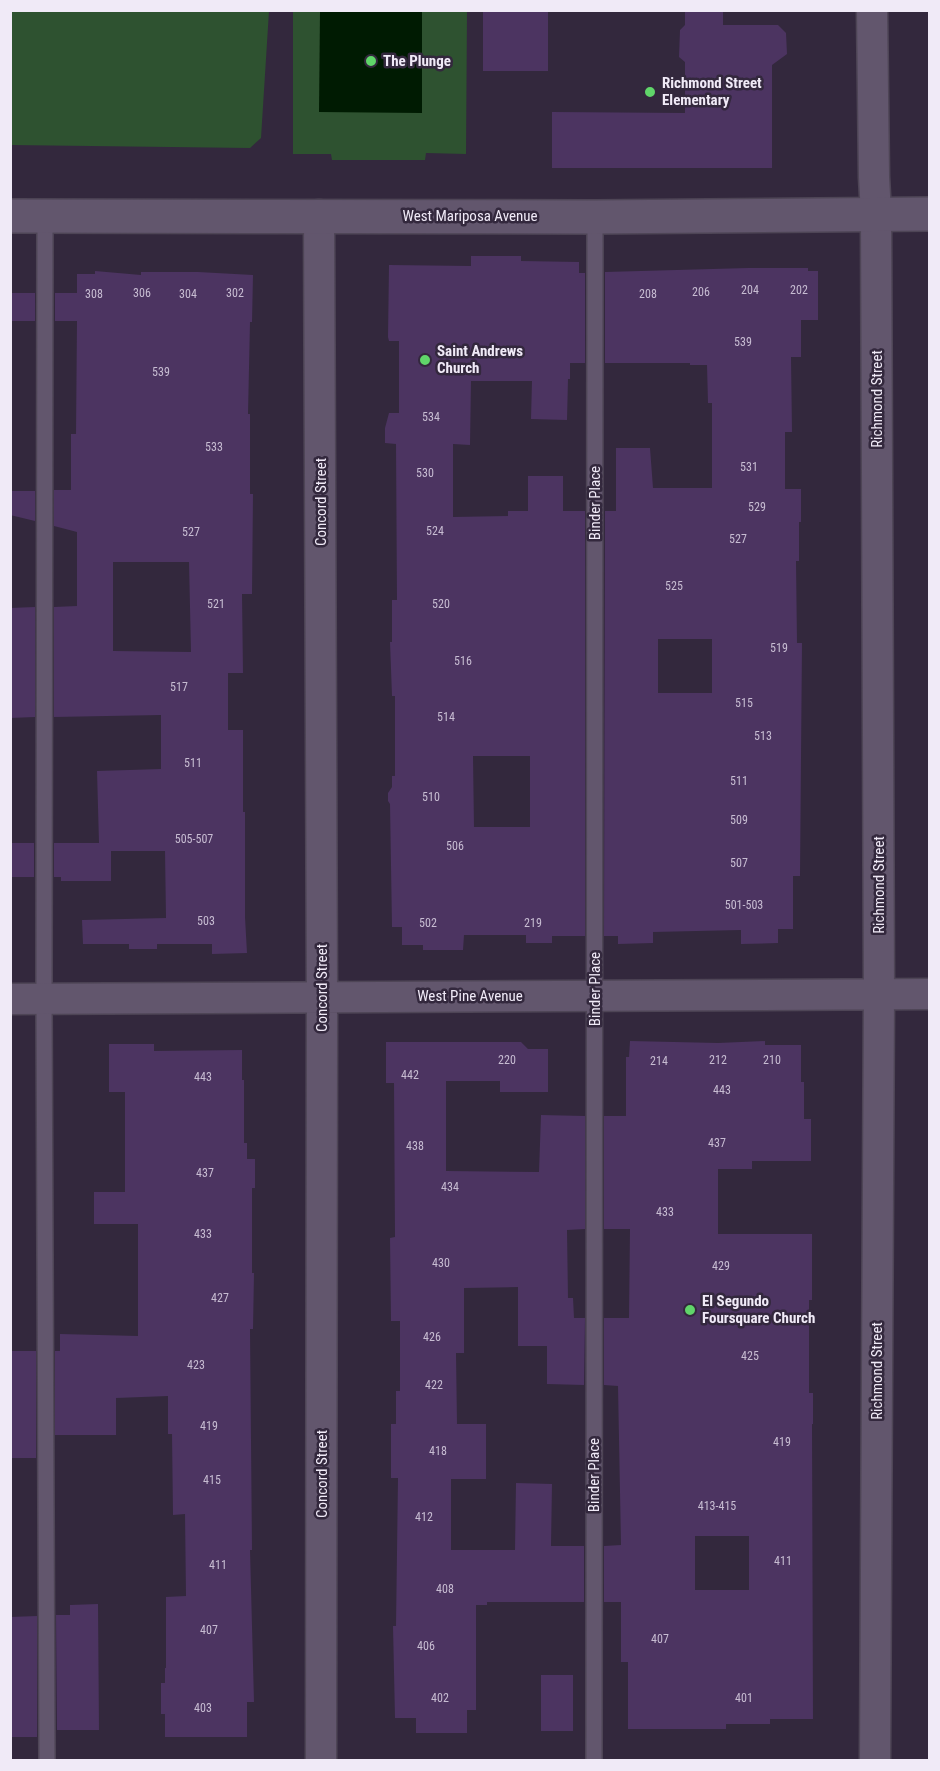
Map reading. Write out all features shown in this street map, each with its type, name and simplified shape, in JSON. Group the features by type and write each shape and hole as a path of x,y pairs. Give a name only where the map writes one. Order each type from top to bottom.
{"street":[{"name":"Richmond Street","path":"872,10 876,214 879,994 875,1761"},
{"name":"West Mariposa Avenue","path":"10,216 595,217 930,214"},
{"name":"Concord Street","path":"320,216 321,1761"},
{"name":"West Pine Avenue","path":"10,999 930,994"}],"lane":[{"path":"45,216 44,999 47,1761"},
{"name":"Binder Place","path":"594,1761 595,217"}],"shaded area":[{"path":"11,10 269,11 261,138 250,148 11,145"},
{"path":"293,11 467,11 466,154 426,153 425,160 332,160 331,154 293,154"},
{"name":"The Plunge","path":"320,11 422,11 422,113 319,112"}],"building":[{"path":"483,10 548,10 548,71 483,71"},
{"path":"685,10 723,10 723,25 778,25 786,33 787,54 772,65 772,168 552,168 552,112 685,113 685,62 679,57 680,30 685,25"},
{"path":"471,256 521,256 521,261 579,262 579,273 585,273 585,363 570,363 567,420 531,419 532,381 471,381 470,445 453,444 453,517 508,516 508,511 528,511 528,476 563,476 563,511 585,511 585,936 552,936 552,943 526,943 526,935 464,935 463,950 423,950 423,945 402,945 402,927 392,927 388,793 392,787 392,776 395,776 395,696 392,696 390,642 392,642 392,600 397,600 396,444 385,443 385,428 389,413 399,413 399,341 389,341 388,337 389,265 471,266","holes":["473,756 530,756 530,827 474,827"]},
{"path":"748,268 808,268 808,271 818,271 818,320 801,320 801,357 791,357 792,432 785,432 785,489 801,489 799,561 796,561 797,643 802,643 800,876 793,876 793,929 778,929 778,943 741,944 741,930 653,932 653,943 618,944 618,936 604,936 605,511 616,511 616,448 650,448 653,488 712,488 712,403 708,403 707,365 605,363 605,272","holes":["658,639 712,639 712,693 658,693"]},
{"path":"95,271 141,275 141,272 198,272 253,275 248,414 250,414 250,494 253,494 252,594 242,594 243,673 228,673 228,730 243,730 247,953 212,954 212,944 157,944 157,949 129,949 129,944 83,944 82,920 166,918 165,851 111,851 111,881 61,881 61,877 54,877 54,843 99,843 97,771 161,769 161,715 54,717 54,607 77,606 77,532 54,526 54,490 71,490 71,434 76,434 77,321 55,321 55,293 77,293 77,274 95,274","holes":["113,562 189,562 191,652 113,651"]},
{"path":"10,293 35,293 35,321 10,321"},
{"path":"10,491 35,491 35,521 10,515"},
{"path":"35,607 35,717 10,718 10,608"},
{"path":"10,843 34,843 34,877 10,877"},
{"path":"630,1041 718,1043 765,1041 765,1045 801,1045 804,1119 811,1119 811,1161 752,1161 752,1169 718,1169 718,1234 812,1234 809,1393 813,1393 813,1719 770,1719 770,1724 726,1724 726,1729 628,1729 628,1662 621,1662 621,1602 604,1602 604,1546 621,1545 618,1386 604,1385 604,1318 629,1318 630,1229 604,1229 604,1116 626,1116 626,1057 629,1057","holes":["695,1536 749,1536 749,1590 695,1590"]},
{"path":"386,1042 521,1042 528,1049 548,1049 548,1092 500,1092 500,1081 446,1081 446,1171 539,1172 541,1115 585,1116 585,1229 567,1230 568,1298 573,1298 574,1318 585,1318 584,1385 547,1384 547,1346 518,1346 518,1287 464,1288 464,1353 456,1353 457,1424 486,1424 486,1479 451,1479 451,1550 515,1550 516,1483 552,1484 551,1546 584,1546 584,1602 487,1602 487,1605 476,1605 476,1710 467,1710 467,1733 416,1733 416,1718 395,1718 393,1626 396,1626 398,1478 391,1478 391,1424 396,1424 396,1391 400,1391 400,1321 391,1321 390,1238 395,1237 394,1083 386,1083"},
{"path":"109,1044 154,1044 154,1051 242,1050 244,1143 247,1143 247,1159 255,1159 255,1188 252,1188 253,1329 250,1329 252,1550 250,1550 254,1702 247,1702 247,1737 165,1737 165,1714 161,1714 161,1683 165,1683 166,1668 166,1597 186,1596 185,1514 173,1515 172,1434 168,1434 168,1396 116,1398 116,1435 55,1435 55,1351 60,1351 60,1334 138,1336 138,1224 94,1224 94,1192 125,1192 125,1092 109,1092"},
{"path":"10,1351 36,1351 36,1458 10,1458"},
{"path":"98,1604 99,1730 57,1730 56,1615 70,1615 70,1605"},
{"path":"37,1616 37,1737 10,1737 10,1617"},
{"path":"541,1675 573,1675 573,1731 541,1731"}],"place":[{"name":"The Plunge","path":"371,61"},
{"name":"Richmond Street Elementary","path":"650,92"},
{"name":"Saint Andrews Church","path":"425,360"},
{"name":"El Segundo Foursquare Church","path":"690,1310"}]}
